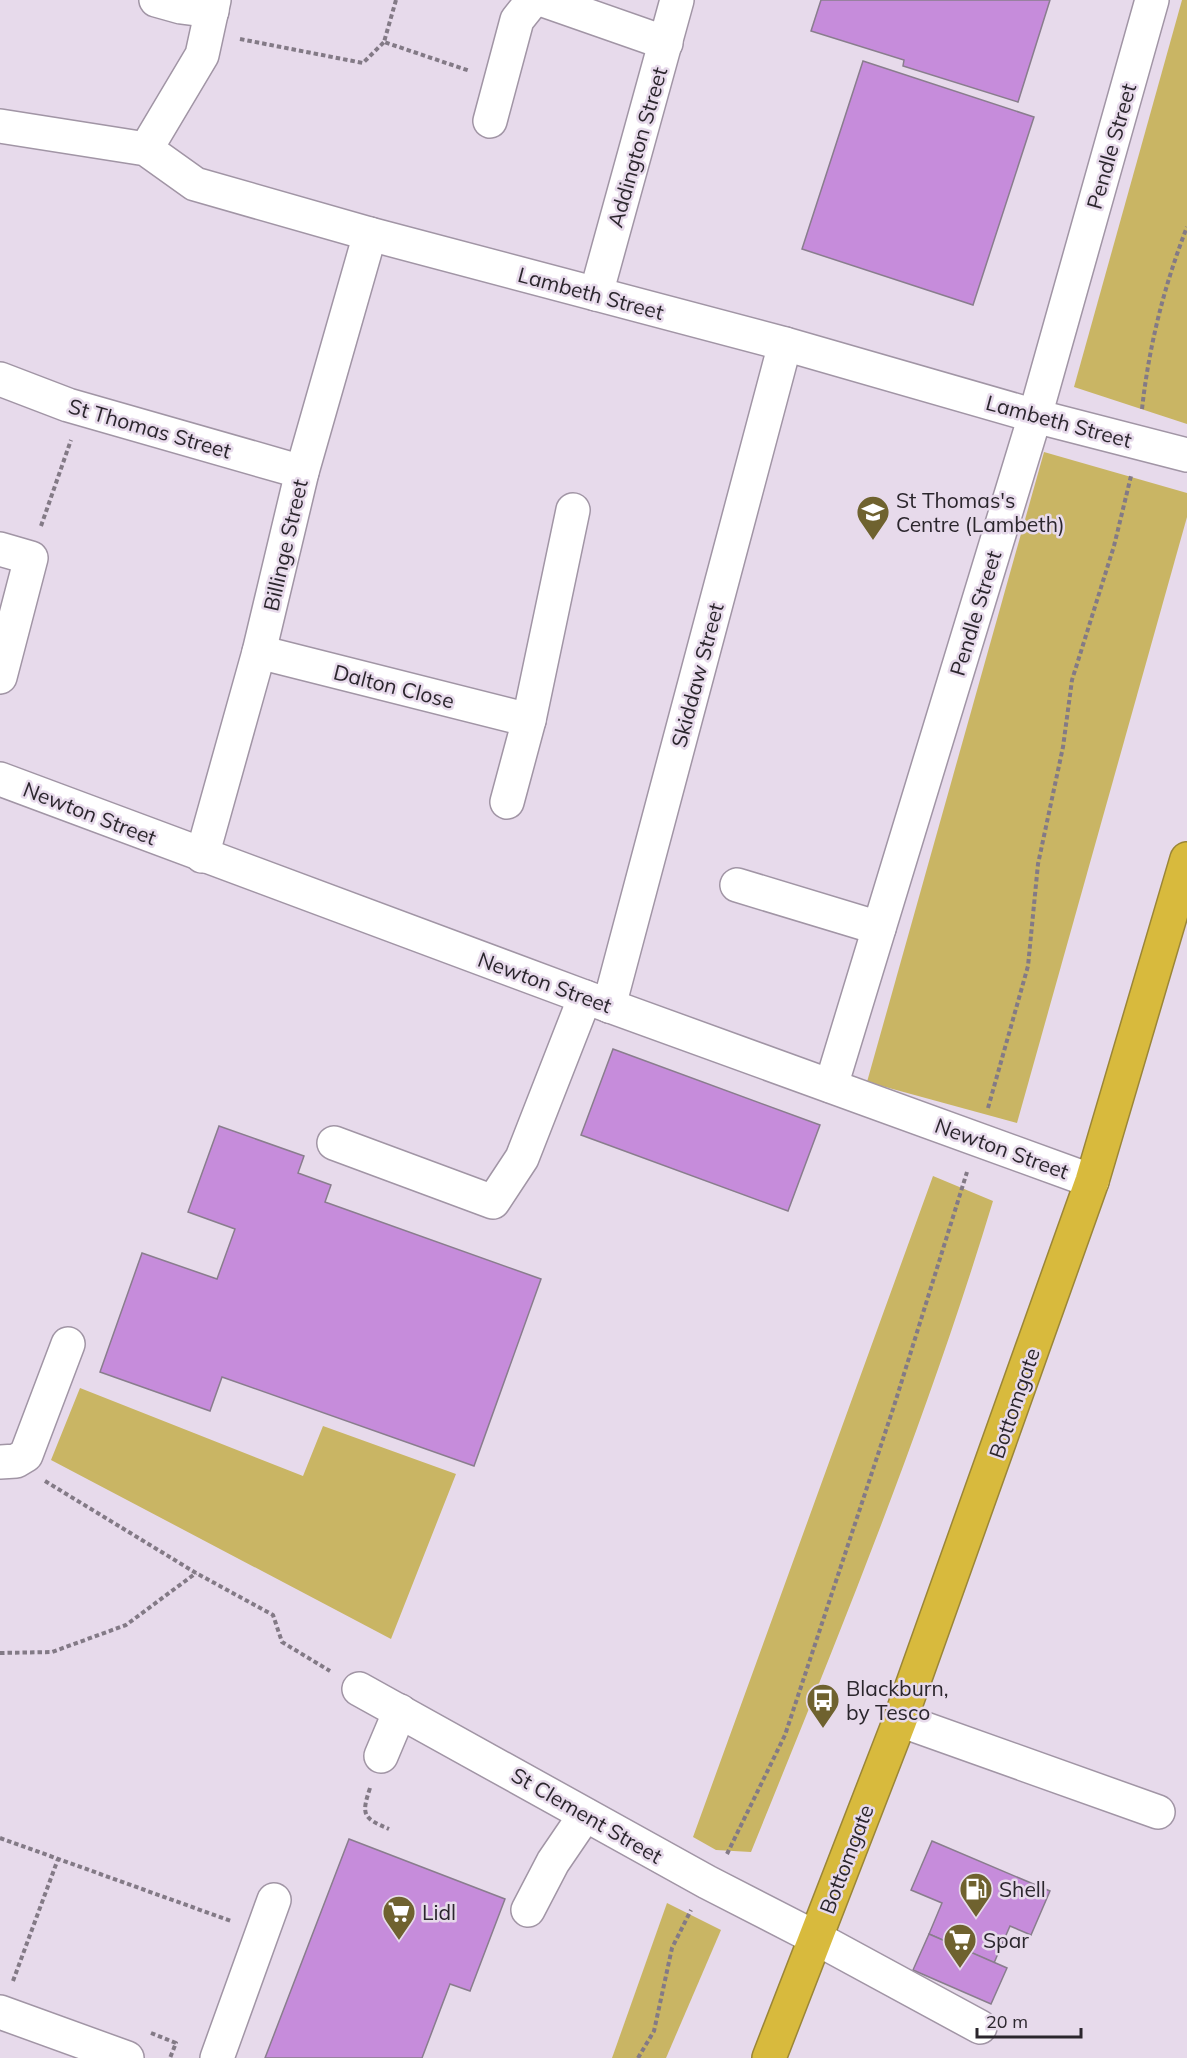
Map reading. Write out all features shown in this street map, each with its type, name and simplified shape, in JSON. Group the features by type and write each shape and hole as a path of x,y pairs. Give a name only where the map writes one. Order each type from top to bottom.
{"highway":[{"name":"Bottomgate","path":"769,2058 900,1719 1092,1181 1187,860"}],"street":[{"path":"146,149 202,55 211,14 156,0"},
{"path":"490,122 517,20 533,0"},
{"path":"543,0 666,43"},
{"name":"Addington Street","path":"596,294 677,0"},
{"name":"Pendle Street","path":"831,1086 1035,416 1152,0"},
{"name":"Lambeth Street","path":"0,126 146,149 195,184 370,234 785,344 1035,416 1187,456"},
{"name":"Billinge Street","path":"202,856 259,652 302,472 370,234"},
{"name":"Skiddaw Street","path":"334,1143 493,1202 522,1158 597,1002 785,344"},
{"name":"St Thomas Street","path":"0,379 81,409 302,472"},
{"path":"507,802 529,720 573,510"},
{"path":"0,677 15,554"},
{"name":"Dalton Close","path":"259,652 529,720"},
{"name":"Newton Street","path":"0,779 597,1002 1092,1181"},
{"path":"737,885 879,928"},
{"path":"8,1461 26,1455 68,1344"},
{"name":"St Clement Street","path":"359,1689 707,1882 980,2027"},
{"path":"381,1756 400,1711"},
{"path":"900,1719 1158,1812"},
{"path":"528,1910 553,1862 585,1815"},
{"path":"217,2058 274,1900"},
{"path":"1,2012 127,2058"}],"path":[{"path":"211,14 363,63 384,42 396,0"},
{"path":"384,42 501,81"},
{"path":"15,554 81,409"},
{"path":"8,1461 20,1466 196,1573 273,1615 282,1642 359,1689"},
{"path":"0,1653 52,1652 126,1625 196,1573"},
{"path":"381,1756 363,1807 371,1822 389,1829"},
{"path":"0,1838 238,1923"},
{"path":"1,2012 58,1859"}],"shaded area":[{"path":"1182,0 1187,0 1187,424 1074,387"},
{"path":"1044,452 1187,493 1187,517 1017,1123 867,1082"},
{"path":"933,1176 993,1201 967,1284 880,1529 751,1852 716,1850 693,1837"},
{"path":"80,1388 303,1476 323,1426 456,1474 391,1639 51,1460"},
{"path":"667,1903 721,1930 666,2058 612,2058"}],"building":[{"path":"821,0 1050,0 1018,102 903,66 904,60 811,31"},
{"path":"863,61 1034,117 973,305 802,249"},
{"path":"613,1049 820,1125 788,1211 581,1135"},
{"path":"219,1126 304,1156 298,1173 331,1185 325,1202 541,1279 474,1466 222,1377 210,1411 100,1372 142,1253 217,1279 235,1229 188,1212"},
{"name":"Lidl","path":"349,1839 505,1899 470,1991 450,1984 422,2058 265,2058"},
{"path":"932,1841 1050,1891 1031,1935 1010,1926 994,1963 929,1934 942,1903 911,1890"},
{"name":"Spar","path":"929,1934 1007,1968 991,2004 913,1970"}],"place":[{"name":"St Thomas's Centre (Lambeth)","path":"873,541"},
{"name":"Blackburn, by Tesco","path":"823,1729"},
{"name":"Shell","path":"976,1918"},
{"name":"Lidl","path":"399,1941"},
{"name":"Spar","path":"960,1969"}]}
